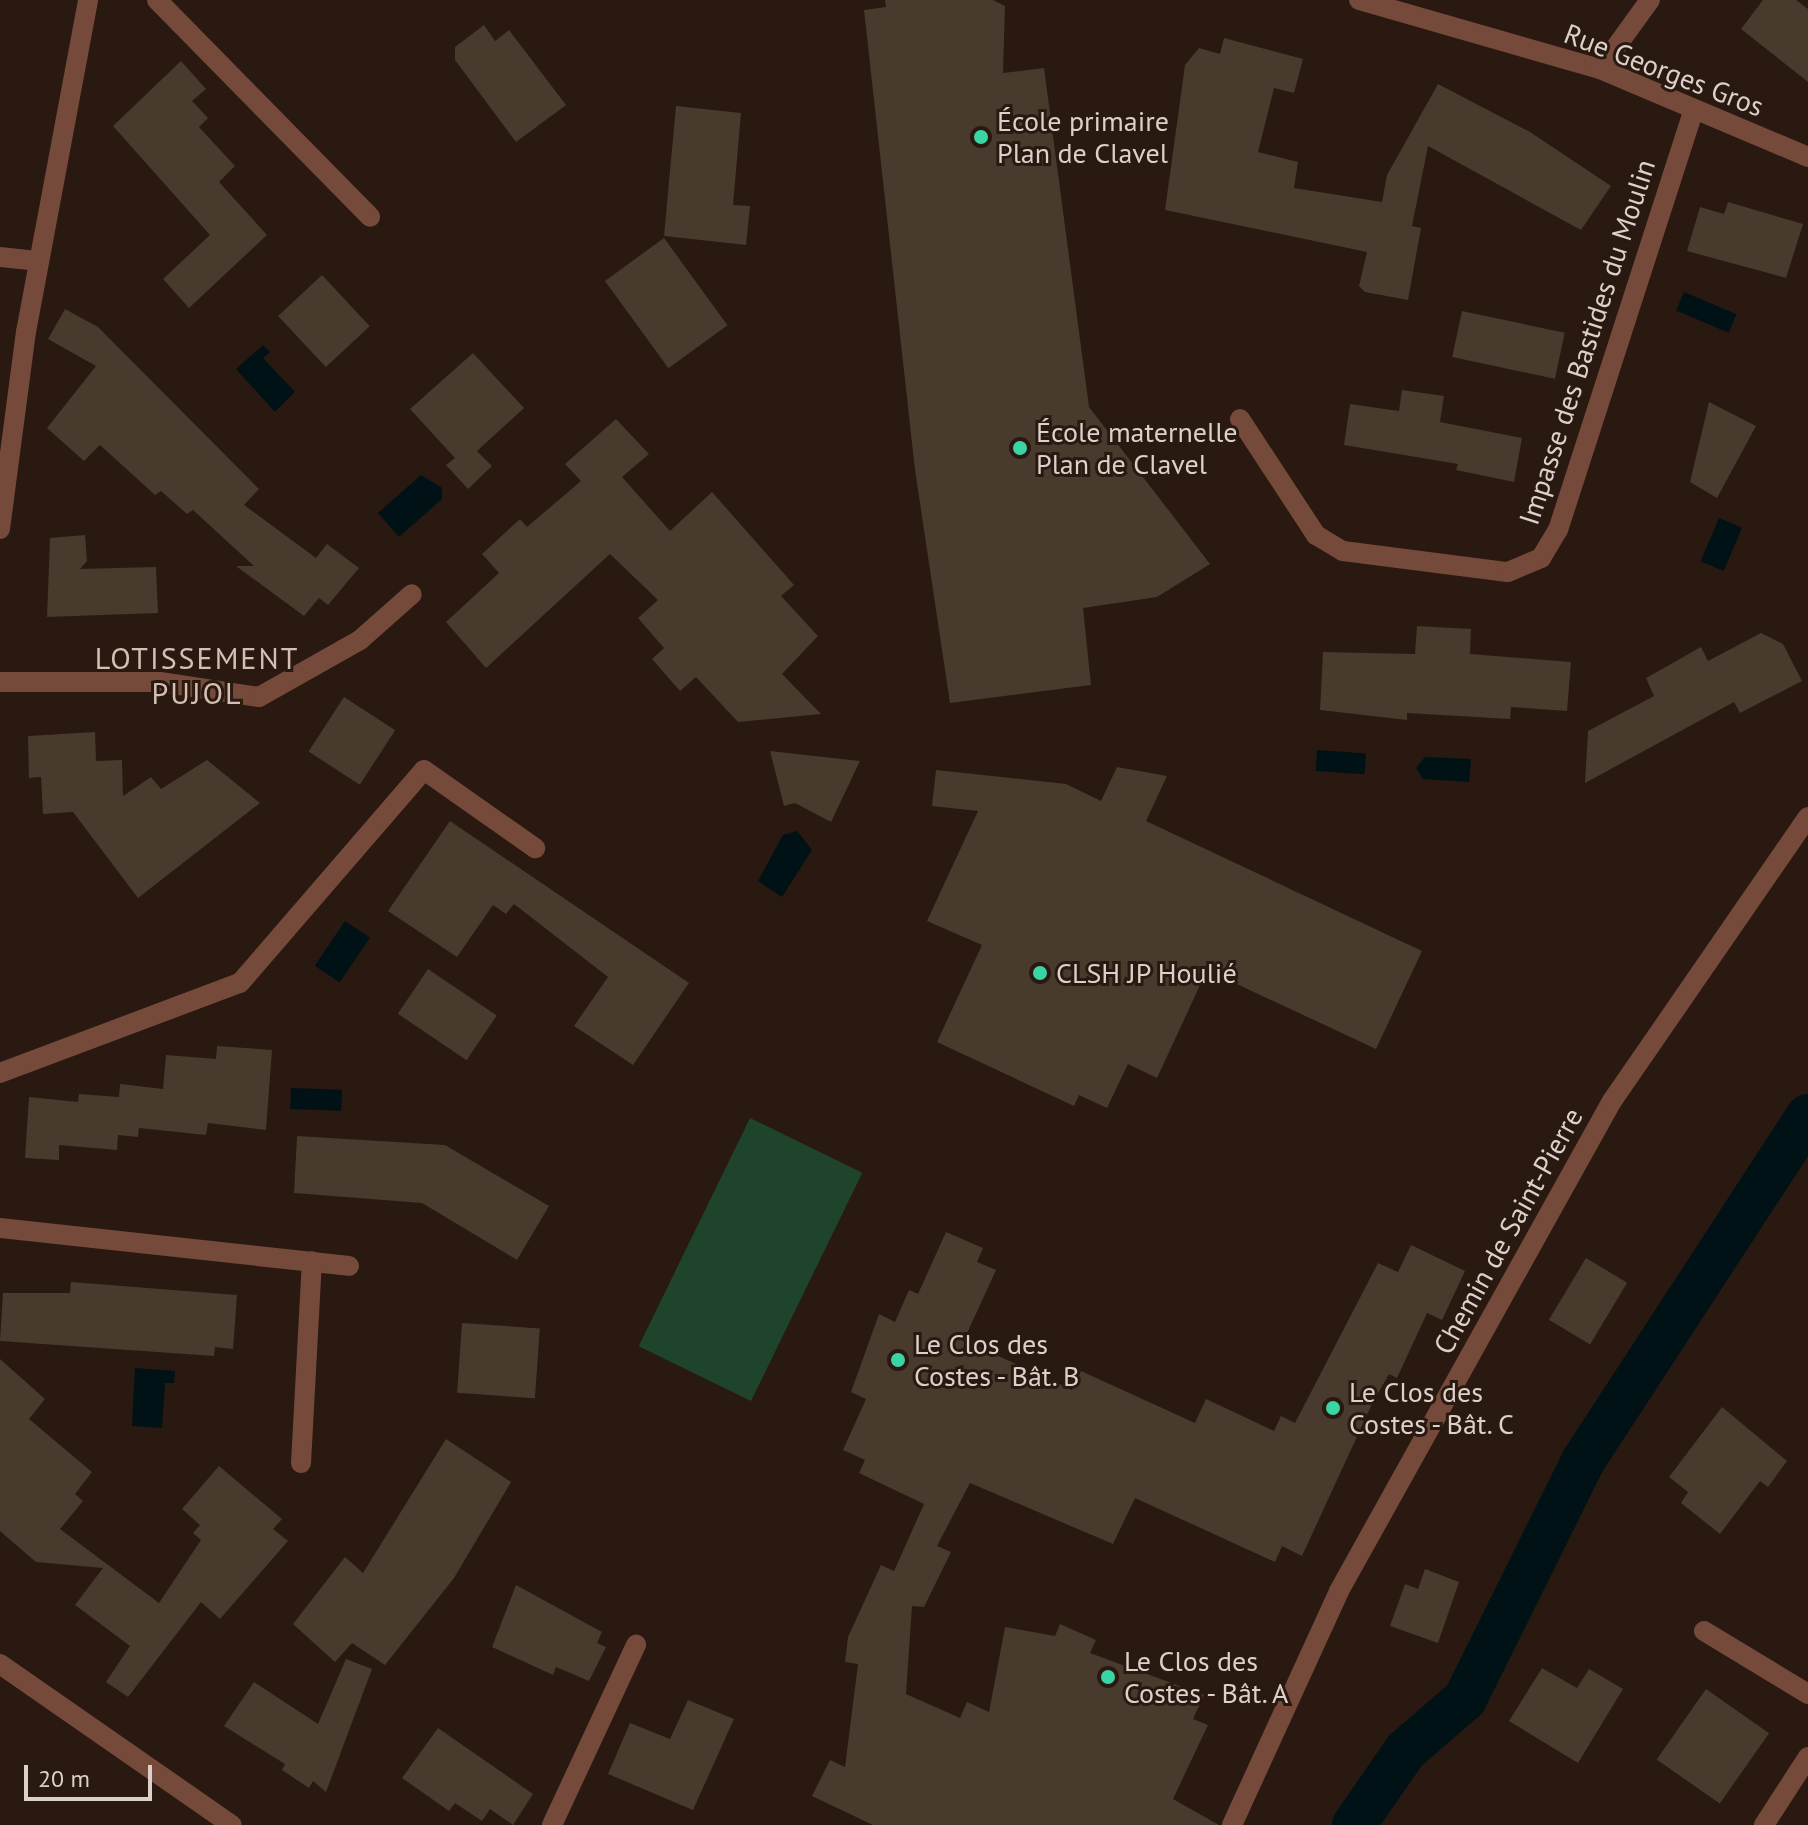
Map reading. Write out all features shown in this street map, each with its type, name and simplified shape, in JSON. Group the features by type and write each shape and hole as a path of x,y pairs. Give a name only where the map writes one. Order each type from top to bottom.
{"street":[{"path":"0,529 39,261 88,0"},
{"path":"157,0 370,217"},
{"name":"Rue Georges Gros","path":"1359,0 1600,69 1808,157"},
{"path":"1600,69 1650,0"},
{"name":"Impasse des Bastides du Moulin","path":"1240,419 1316,535 1343,551 1508,572 1541,558 1558,530 1694,109"},
{"path":"0,257 39,261"},
{"path":"0,682 160,682 259,697 360,640 412,594"},
{"path":"0,1073 240,983 424,770 535,848"},
{"name":"Chemin de Saint-Pierre","path":"1232,1825 1339,1591 1612,1101 1808,817"},
{"path":"0,1228 349,1266"},
{"path":"301,1463 312,1261"},
{"path":"1704,1631 1808,1694"},
{"path":"552,1825 636,1645"},
{"path":"0,1664 232,1825"},
{"path":"1764,1825 1808,1757"}],"green space":[{"path":"750,1118 862,1173 751,1401 639,1346"}],"shaded area":[{"path":"1684,292 1736,314 1729,333 1676,310"},
{"path":"263,345 270,352 263,358 295,392 275,412 236,369"},
{"path":"421,475 442,488 442,499 399,537 378,513"},
{"path":"1719,518 1742,528 1724,571 1701,561"},
{"path":"1317,750 1366,753 1364,774 1316,771"},
{"path":"1425,757 1471,759 1469,782 1423,779 1416,768"},
{"path":"797,831 812,850 782,897 758,881 783,835"},
{"path":"345,921 370,938 340,983 315,966"},
{"path":"291,1088 342,1090 341,1111 290,1109"},
{"path":"135,1368 175,1371 174,1383 165,1383 162,1428 132,1426"}],"building":[{"path":"885,0 993,0 1005,6 1003,73 1044,68 1089,407 1210,564 1157,597 1083,608 1091,685 950,703 915,470 864,10 886,7"},
{"path":"1763,0 1796,0 1808,9 1808,82 1741,29"},
{"path":"484,25 495,41 509,30 566,105 516,142 455,60 455,47"},
{"path":"1224,38 1303,59 1294,93 1274,88 1258,152 1298,162 1294,188 1382,202 1387,175 1438,84 1530,132 1611,186 1581,230 1428,146 1412,226 1421,228 1408,300 1365,292 1359,286 1367,252 1165,210 1185,65 1199,48 1220,54"},
{"path":"181,61 206,89 192,101 208,118 199,127 235,166 219,182 267,235 189,308 163,279 210,235 113,126"},
{"path":"676,106 741,113 733,205 750,206 746,245 664,236"},
{"path":"1728,202 1803,224 1786,278 1687,251 1700,207 1724,214"},
{"path":"664,238 727,325 668,368 605,281"},
{"path":"322,275 370,326 326,367 278,316"},
{"path":"65,309 98,327 259,489 244,505 316,558 327,544 359,568 328,605 319,598 304,616 236,566 254,566 193,510 187,514 161,491 155,495 100,445 84,461 47,428 96,366 48,339"},
{"path":"1462,311 1565,333 1555,379 1452,357"},
{"path":"473,353 524,408 477,451 492,466 468,489 446,465 455,458 410,409"},
{"path":"1402,390 1444,396 1440,422 1522,438 1514,482 1456,470 1458,464 1344,445 1350,404 1399,411"},
{"path":"1709,402 1756,426 1717,498 1690,482"},
{"path":"616,419 649,454 622,477 670,531 712,492 794,585 781,596 818,636 782,674 821,714 738,722 696,677 680,691 652,659 664,648 638,618 658,600 610,554 486,668 446,622 499,573 482,554 520,519 527,527 581,481 565,464"},
{"path":"85,535 87,561 80,569 156,567 158,613 47,617 50,538"},
{"path":"1417,626 1471,629 1470,654 1571,662 1567,711 1511,707 1510,719 1407,713 1407,720 1320,710 1323,652 1415,654"},
{"path":"1761,633 1783,644 1802,681 1740,713 1734,702 1585,783 1588,731 1654,696 1646,678 1701,647 1708,661"},
{"path":"344,697 395,730 360,785 309,752"},
{"path":"95,732 96,761 122,760 123,796 151,777 161,789 207,760 260,803 138,898 73,812 43,814 41,777 29,778 28,736"},
{"path":"770,751 860,761 831,822 795,803 784,806"},
{"path":"1117,767 1167,776 1146,821 1422,951 1376,1049 1207,970 1157,1078 1128,1064 1107,1108 1079,1095 1074,1106 937,1042 982,945 927,921 978,811 932,806 936,770 1066,784 1101,801"},
{"path":"450,821 689,983 633,1065 574,1026 608,977 514,904 506,914 493,905 457,957 388,911"},
{"path":"428,969 497,1015 467,1060 398,1014"},
{"path":"217,1046 272,1050 266,1130 208,1123 206,1135 139,1128 138,1137 118,1135 117,1150 59,1145 59,1160 25,1158 29,1097 78,1102 79,1094 119,1097 120,1084 163,1089 166,1055 216,1059"},
{"path":"297,1136 445,1145 549,1206 517,1260 422,1203 294,1193"},
{"path":"946,1232 983,1248 977,1262 996,1270 964,1340 1072,1390 1081,1371 1195,1423 1206,1399 1274,1431 1281,1416 1295,1423 1378,1263 1398,1272 1411,1245 1465,1271 1442,1320 1427,1313 1397,1378 1389,1374 1302,1556 1282,1546 1275,1562 1135,1498 1113,1544 970,1483 937,1546 951,1552 924,1607 912,1606 906,1694 960,1718 967,1702 989,1712 1005,1627 1055,1636 1060,1624 1096,1640 1090,1653 1204,1695 1193,1719 1208,1725 1173,1799 1219,1825 873,1825 812,1796 830,1760 845,1767 858,1664 845,1662 848,1637 881,1565 894,1571 924,1504 859,1473 865,1460 843,1450 866,1399 851,1392 879,1314 895,1322 909,1290 918,1294"},
{"path":"1586,1258 1627,1283 1590,1344 1549,1320"},
{"path":"71,1282 237,1295 233,1349 215,1347 214,1356 0,1341 3,1293 70,1293"},
{"path":"462,1323 540,1328 535,1398 457,1393"},
{"path":"0,1359 45,1399 29,1419 92,1472 75,1494 83,1501 60,1529 159,1603 201,1540 193,1533 200,1525 182,1509 219,1466 282,1519 273,1529 288,1541 220,1619 201,1602 128,1697 106,1682 130,1646 75,1605 103,1568 36,1562 0,1531"},
{"path":"1722,1407 1787,1461 1768,1487 1760,1481 1720,1534 1681,1503 1688,1492 1669,1477"},
{"path":"446,1439 511,1482 454,1578 385,1665 352,1643 335,1662 293,1624 345,1557 363,1573"},
{"path":"1425,1569 1459,1582 1438,1643 1390,1626 1405,1584 1418,1589"},
{"path":"516,1585 602,1632 597,1643 606,1647 589,1681 556,1667 553,1675 492,1647"},
{"path":"346,1659 372,1669 326,1792 313,1781 309,1788 282,1770 285,1764 224,1726 254,1682 318,1724"},
{"path":"1542,1668 1577,1688 1589,1669 1623,1689 1578,1763 1509,1721"},
{"path":"1706,1689 1769,1733 1720,1804 1657,1759"},
{"path":"688,1700 734,1719 693,1810 608,1774 630,1723 670,1739"},
{"path":"438,1728 533,1794 513,1825 490,1809 482,1821 455,1803 449,1811 402,1778"}],"waterway":[{"path":"1354,1825 1405,1751 1465,1699 1583,1461 1808,1116"}],"place":[{"name":"École primaire Plan de Clavel","path":"981,137"},
{"name":"École maternelle Plan de Clavel","path":"1020,448"},
{"name":"CLSH JP Houlié","path":"1040,973"},
{"name":"Le Clos des Costes - Bât. B","path":"898,1360"},
{"name":"Le Clos des Costes - Bât. C","path":"1333,1408"},
{"name":"Le Clos des Costes - Bât. A","path":"1108,1677"}],"district":[{"name":"LOTISSEMENT PUJOL","path":"197,675"}]}
